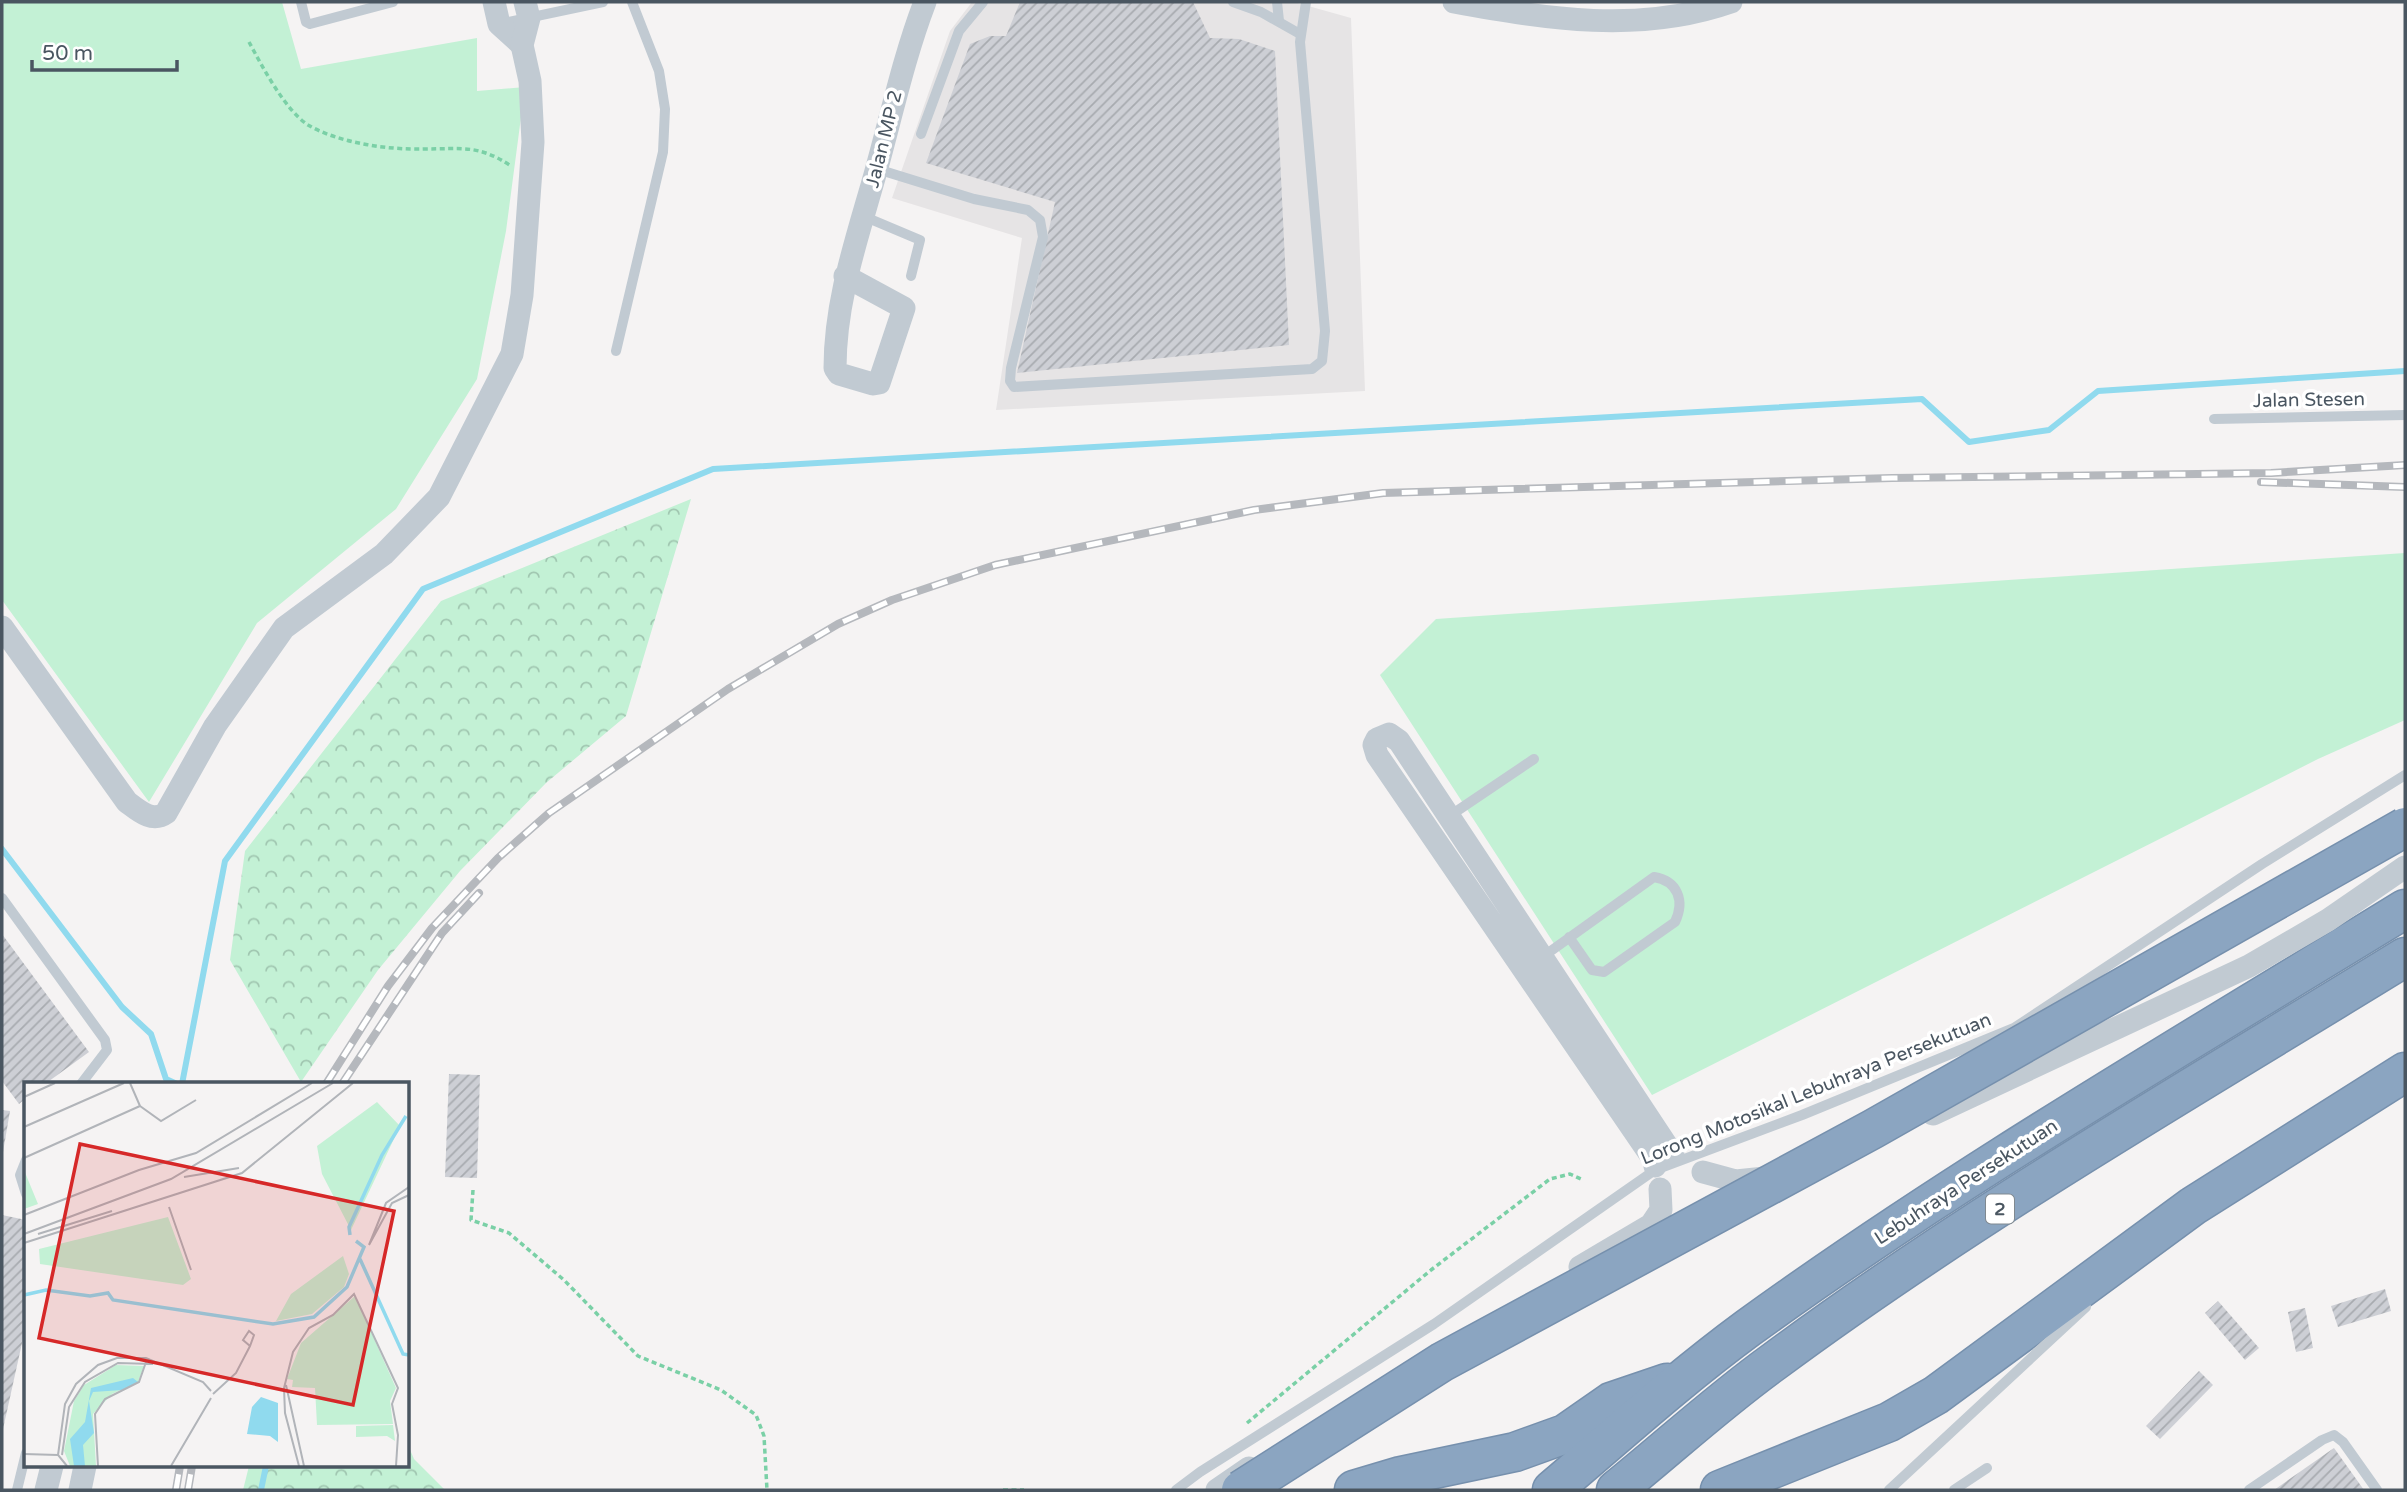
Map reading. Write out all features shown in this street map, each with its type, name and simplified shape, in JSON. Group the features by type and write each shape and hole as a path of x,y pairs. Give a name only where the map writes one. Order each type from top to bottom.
{"highway":[{"path":"1241,1490 1441,1362 1885,1122 2405,827"},
{"name":"Lebuhraya Persekutuan","path":"1552,1490 1686,1376 1865,1247 2097,1098 2405,909"},
{"name":"2","path":"1616,1490 1771,1363 1917,1262 2068,1165 2405,957"},
{"path":"1720,1490 1889,1422 1936,1395 2193,1206 2405,1072"},
{"path":"1354,1490 1401,1476 1515,1452 1565,1434 1611,1402 1686,1376"}],"street":[{"name":"Jalan MP 2","path":"845,276 904,308 879,383 839,374 835,368 845,276 877,169 904,57 925,2"},
{"path":"1454,2 1544,19 1594,23 1666,17 1731,2"},
{"path":"2,627 127,802 146,816 161,817 166,813 215,726 284,628 384,554 439,497 512,354 522,295 533,142 530,81 522,44 526,10"},
{"path":"497,13 522,44"},
{"path":"1217,1490 1391,1378 1651,1225 1661,1210 1663,1170 1532,963 1448,816 1399,741 1389,734 1382,736 1374,745 1375,751 1428,830 1532,963"},
{"path":"1703,1172 1736,1181 1769,1178 1850,1152 2249,966 2328,920 2405,867"},
{"path":"46,1490 52,1468"},
{"path":"80,1490 85,1468"}],"lane":[{"path":"301,2 306,22 310,24 393,2"},
{"path":"497,13 603,2"},
{"path":"616,351 663,152 665,109 659,71 632,2"},
{"path":"921,134 959,31 983,2"},
{"path":"1233,2 1279,21 1300,34"},
{"path":"1277,2 1279,21"},
{"path":"877,169 974,199 1028,211 1040,220 1044,237 1011,368 1010,381 1014,387 1312,369 1322,361 1325,331 1300,34 1306,2"},
{"path":"863,216 920,240 911,276"},
{"name":"Jalan Stesen","path":"2214,419 2405,415"},
{"path":"1428,830 1534,760"},
{"name":"Lorong Motosikal Lebuhraya Persekutuan","path":"1176,1490 1200,1472 1434,1324 1655,1170 1802,1115 2014,1028 2262,864 2405,775"},
{"path":"1532,963 1654,877 1664,878 1674,886 1680,898 1681,911 1675,922 1604,972 1592,971 1569,937"},
{"path":"2,898 105,1040 107,1050 83,1082"},
{"path":"2121,1275 2177,1228 2405,1083"},
{"path":"24,1165 20,1175 24,1188"},
{"path":"1889,1490 2090,1303"},
{"path":"2249,1490 2322,1440 2334,1435 2343,1442 2377,1490"},
{"path":"17,1490 24,1461"},
{"path":"1954,1490 1987,1468"}],"path":[{"path":"249,42 273,86 307,124 352,141 415,150 480,149 530,178"},
{"path":"1244,1425 1431,1270 1550,1180 1570,1174 1581,1179"},
{"path":"473,1189 471,1220 509,1233 564,1280 638,1356 721,1390 756,1415 764,1436 767,1490"},
{"path":"1003,1490 1024,1490"}],"shaded area":[{"path":"972,2 1294,2 1351,18 1365,391 996,410 1022,238 892,198 950,31"}],"green space":[{"path":"2,2 282,2 301,69 477,38 477,91 525,87 506,231 477,379 396,509 257,623 149,802 2,600"},
{"path":"691,499 626,716 546,783 460,871 378,970 301,1082 230,960 245,851 441,601"},
{"path":"2405,553 2405,720 2318,759 1652,1095 1380,675 1436,619"},
{"path":"410,1450 414,1459 445,1490 243,1490 248,1468 410,1468"}],"building":[{"path":"1020,2 1193,2 1210,38 1239,39 1275,51 1289,345 1017,373 1055,202 926,163 970,44 990,36 1006,36"},
{"path":"2,934 89,1052 48,1082 24,1082 24,1100 19,1104 2,1081"},
{"path":"449,1074 480,1075 477,1178 445,1177"},
{"path":"2,1110 10,1111 3,1152 2,1152"},
{"path":"2,1215 24,1220 24,1334 3,1429"},
{"path":"2385,1289 2391,1311 2338,1327 2331,1306"},
{"path":"2218,1301 2259,1348 2245,1360 2205,1313"},
{"path":"2305,1308 2313,1348 2296,1352 2288,1312"},
{"path":"2199,1371 2213,1385 2160,1439 2146,1426"},
{"path":"2334,1448 2364,1490 2274,1490"}],"waterway":[{"path":"182,1082 225,861 423,589 713,469 1922,399 1969,442 2049,430 2098,391 2405,371"},
{"path":"2,849 122,1007 151,1034 166,1079 173,1082"},
{"path":"261,1490 266,1468"}],"railway":[{"path":"327,1082 388,986 432,928 498,858 549,813 728,689 838,624 892,600 995,565 1254,510 1383,493 1892,478 2271,473 2405,465"},
{"path":"2261,482 2405,487"},
{"path":"343,1082 442,933 479,893"},
{"path":"176,1490 180,1468"},
{"path":"188,1490 192,1468"}]}
